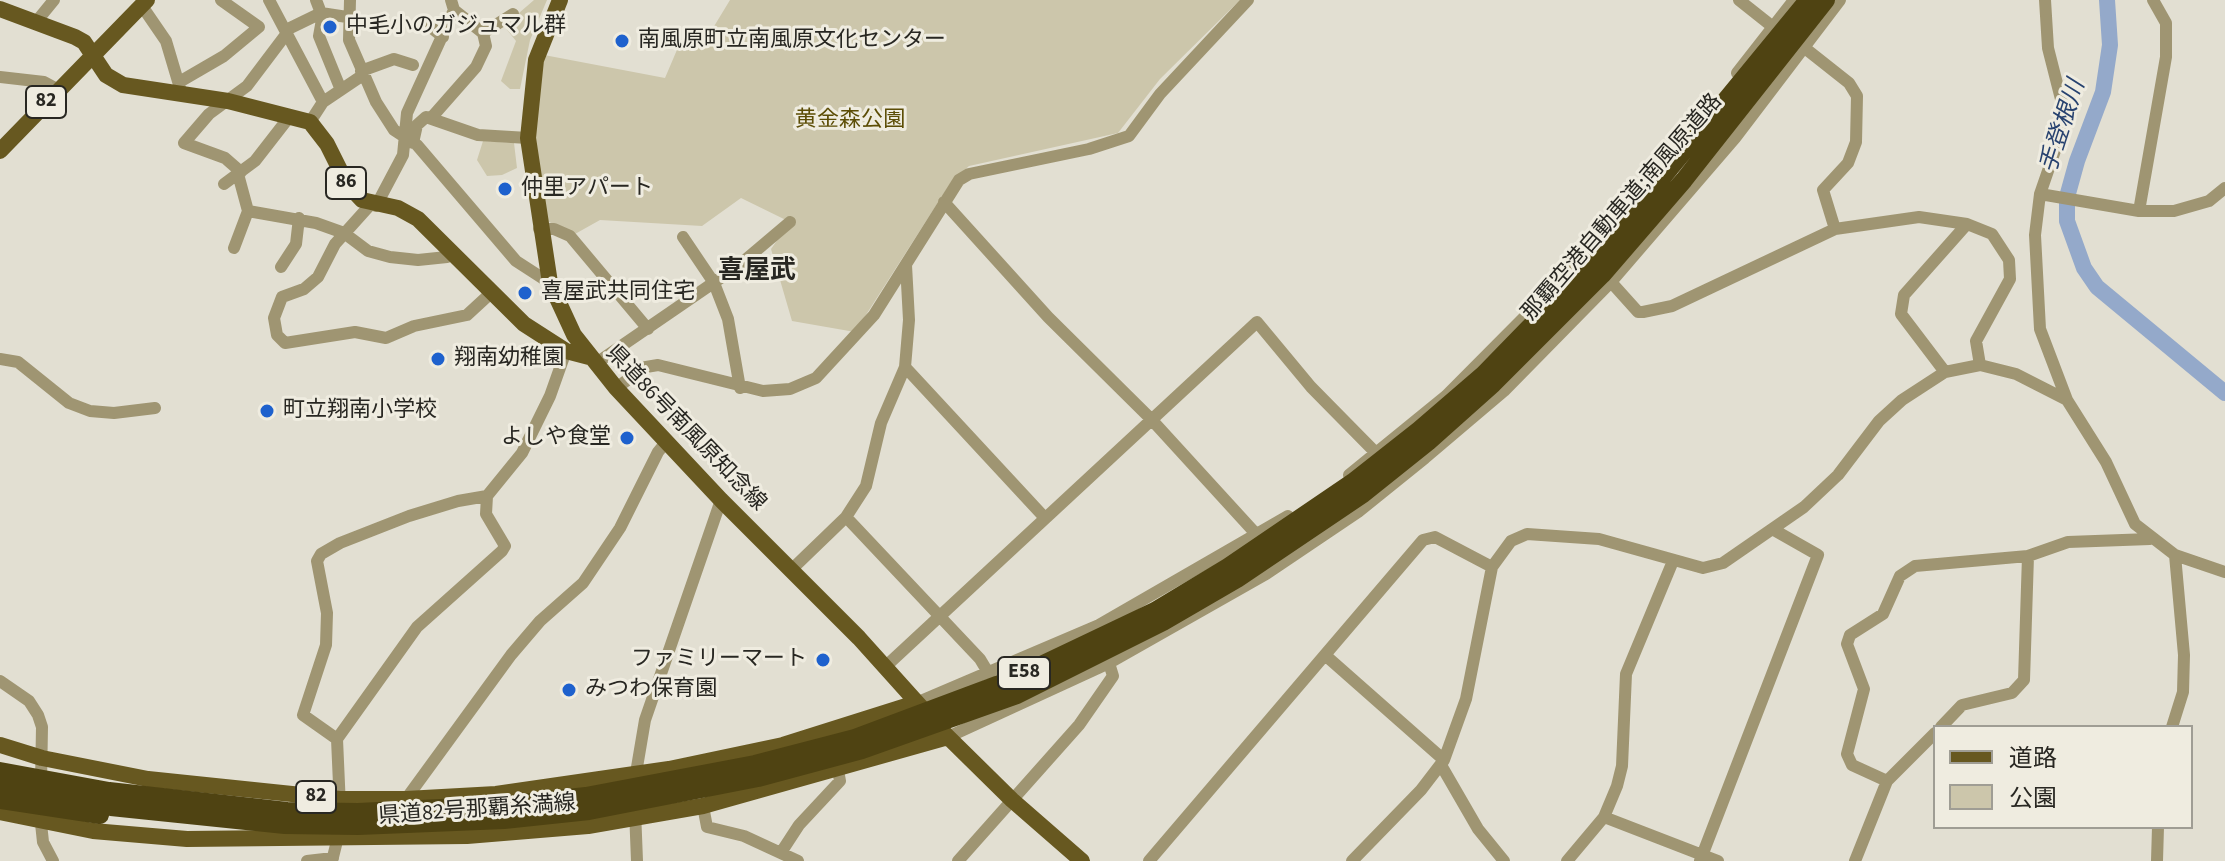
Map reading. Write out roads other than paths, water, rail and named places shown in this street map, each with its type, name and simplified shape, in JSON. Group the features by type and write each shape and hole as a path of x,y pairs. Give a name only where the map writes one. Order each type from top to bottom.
{"highway":[{"name":"那覇空港自動車道;南風原道路","path":"0,785 111,807 209,812 423,810 586,796 669,782 855,738 936,710 1022,674 1155,611 1295,524 1353,482 1484,374 1592,263 1808,0"},
{"name":"那覇空港自動車道;南風原道路","path":"0,771 285,825 423,824 574,812 672,797 862,750 1017,695 1200,601 1303,536 1428,442 1493,384 1602,275 1684,180 1826,0"},
{"path":"0,761 209,812"},
{"path":"0,800 86,814 209,812"}],"main road":[{"path":"560,0 536,60 528,138 539,229 550,283 560,313 592,360"},
{"name":"82","path":"0,151 144,3"},
{"path":"0,9 75,37 92,54 106,75 123,85 180,87 310,122"},
{"name":"県道86号南風原知念線","path":"310,122 327,144 347,184 373,205 408,212 524,324 566,351 592,360 948,737 1012,800 1082,861"},
{"name":"県道82号那覇糸満線","path":"0,745 42,758 148,779 340,799 406,799 496,794 635,775 783,745 916,703"},
{"name":"県道82号那覇糸満線","path":"0,812 93,831 187,839 467,836 636,819 703,806 948,737"}],"street":[{"path":"36,22 54,0"},
{"path":"221,0 259,27"},
{"path":"350,0 347,17 349,40 362,73 394,130 410,142 516,261 550,283"},
{"path":"616,388 646,367 658,365 740,388 778,391 802,386 816,378 874,315 954,186 969,174 1089,149 1129,136 1160,94 1248,0"},
{"path":"1739,0 1773,27"},
{"path":"916,703 1099,625 1332,489 1446,396 1589,253 1658,172 1794,0"},
{"path":"948,737 1109,663 1266,574 1358,512 1504,391 1611,282 1806,49 1840,0"},
{"path":"2045,0 2048,48 2063,107 2059,139 2040,194 2035,235 2040,329 2067,400 2106,462 2135,524 2150,539 2175,555 2225,572"},
{"path":"2139,211 2166,57 2166,23 2153,0"},
{"path":"144,3 166,41 180,87 259,27 272,4"},
{"path":"272,4 323,102"},
{"path":"410,142 407,113 443,37 453,5 483,33 486,46 482,58 432,117 419,121 410,142 373,205 344,233 318,277 304,289 282,297 274,318 277,335 285,343 355,332 386,338 414,326 467,315 492,292"},
{"path":"320,9 347,17"},
{"path":"234,248 248,211 239,173 225,158 184,143 209,114 247,86 287,31 320,9"},
{"path":"320,9 319,36 341,90"},
{"path":"483,33 513,14"},
{"path":"422,20 443,37"},
{"path":"1806,49 1849,83 1857,96 1856,142 1848,163 1823,190 1835,229"},
{"path":"310,122 323,102 362,73 394,59 413,65"},
{"path":"0,77 44,82 57,89"},
{"path":"224,184 255,161 290,116"},
{"path":"432,117 478,135 528,138"},
{"path":"2040,194 2139,211 2174,211 2209,201 2225,188"},
{"path":"944,202 1048,317 1151,419 1257,535"},
{"path":"248,211 299,218 344,233 368,251 390,257 418,260 447,257 451,253"},
{"path":"1611,282 1638,312 1672,306 1835,229 1919,217 1967,224 1992,234 2009,260 2010,279 1976,341 1980,365"},
{"path":"281,267 296,244 299,218"},
{"path":"592,360 648,329 714,283 790,222"},
{"path":"1945,372 1901,314 1904,295 1967,224"},
{"path":"539,229 554,229 570,236 648,329"},
{"path":"683,237 714,283 728,319 740,388"},
{"path":"790,571 846,517 866,486 881,423 905,367 909,320 906,265"},
{"path":"885,667 1257,322 1311,387 1375,452"},
{"path":"307,861 333,860 339,839 337,739 417,627 505,546 486,514 487,496 522,453 550,396 566,351"},
{"path":"0,359 18,362 69,403 90,411 114,413 155,408"},
{"path":"1352,861 1442,762 1466,699 1492,567 1511,541 1527,534 1599,539 1703,568 1723,563 1774,530 1838,475 1879,421 1902,400 1945,372 1980,365 2016,374 2067,400"},
{"path":"905,367 1045,518"},
{"path":"406,799 511,655 540,621 583,583 620,528 658,452 667,441"},
{"path":"337,739 303,715 326,645 327,613 317,561 321,554 340,543 409,516 487,496"},
{"path":"637,861 635,775 645,720 721,500"},
{"path":"846,517 980,659 989,674"},
{"path":"1701,858 1818,555 1774,530"},
{"path":"1149,861 1428,536 1492,567"},
{"path":"1887,781 1852,765 1847,754 1864,689 1849,655 1850,635 1883,614 1900,576 1915,566 2028,556 2068,542 2150,539"},
{"path":"2173,725 2183,692 2184,655 2175,555"},
{"path":"1943,725 1962,705 2012,693 2024,680 2028,556"},
{"path":"1567,861 1604,817 1622,766 1626,674 1673,561"},
{"path":"1325,655 1442,762 1478,829 1504,861"},
{"path":"958,861 1079,725 1113,676 1109,663"},
{"path":"0,681 29,701 42,727 40,822 43,842 53,861"},
{"path":"1855,861 1887,781 1933,735"},
{"path":"782,851 799,825 840,781 838,770"},
{"path":"703,806 707,827 744,836 798,861"},
{"path":"1604,817 1701,858 1718,861"},
{"path":"2157,861 2158,829"}],"waterway":[{"name":"手登根川","path":"2107,0 2110,45 2103,92 2077,161 2067,197 2067,221 2084,268 2097,287 2225,393"}],"place":[{"name":"中毛小のガジュマル群","path":"330,27"},
{"name":"南風原町立南風原文化センター","path":"622,41"},
{"name":"仲里アパート","path":"505,189"},
{"name":"喜屋武共同住宅","path":"525,293"},
{"name":"翔南幼稚園","path":"438,359"},
{"name":"町立翔南小学校","path":"267,411"},
{"name":"よしや食堂","path":"627,438"},
{"name":"ファミリーマート","path":"823,660"},
{"name":"みつわ保育園","path":"569,690"}],"district":[{"name":"喜屋武","path":"757,272"}],"park label":[{"name":"黄金森公園","path":"850,121"}]}
